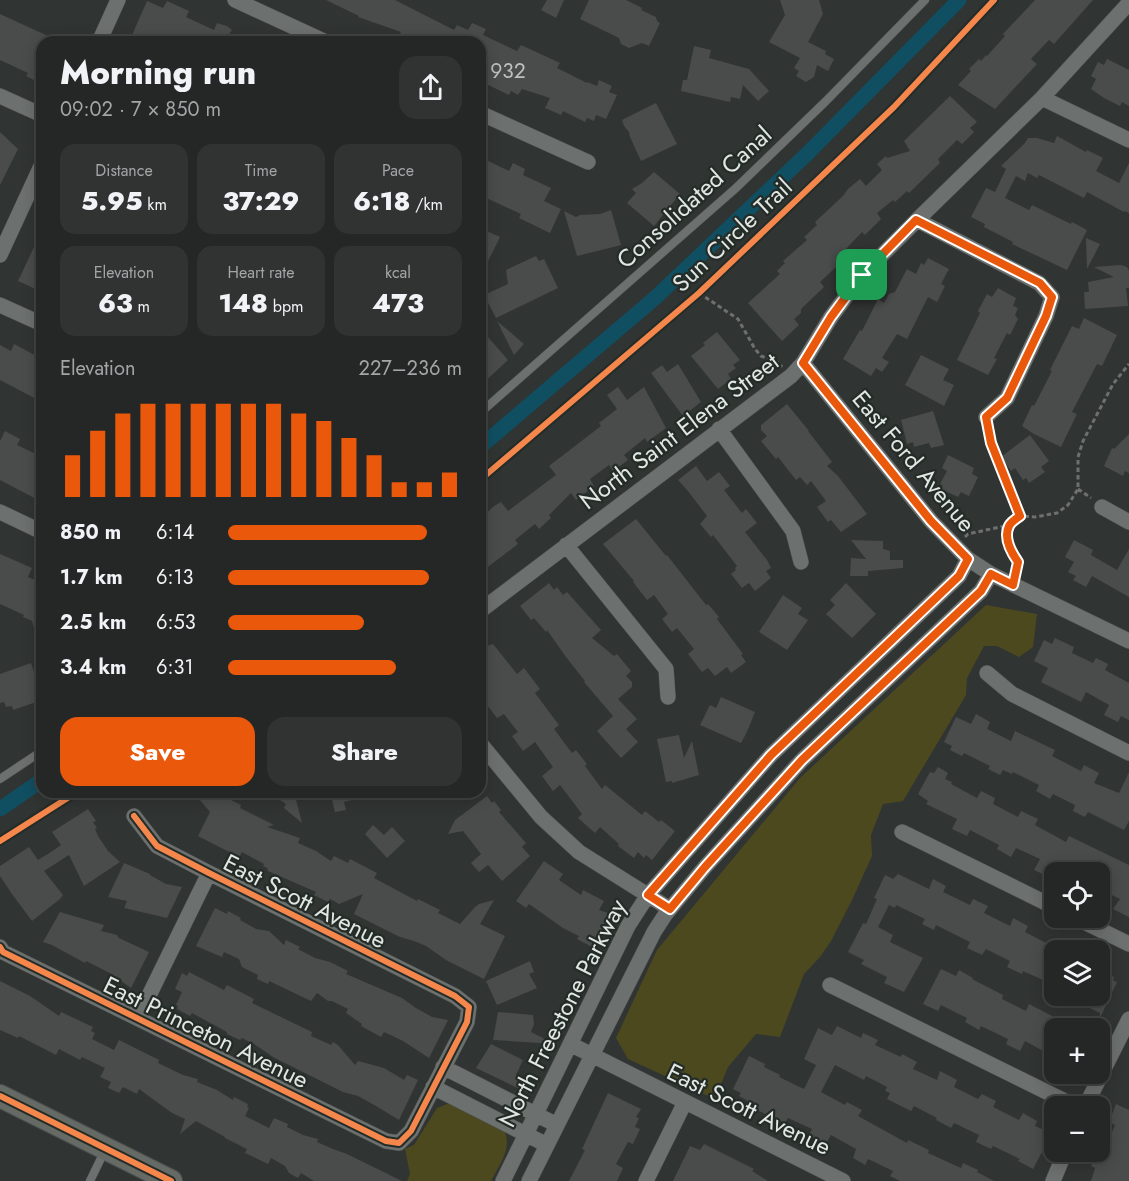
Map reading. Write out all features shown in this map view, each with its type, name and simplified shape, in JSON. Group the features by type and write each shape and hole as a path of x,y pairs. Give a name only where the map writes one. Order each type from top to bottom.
{"main road":[{"path":"0,1096 171,1181"}],"street":[{"path":"102,36 118,0"},
{"path":"236,0 313,36"},
{"name":"North Saint Elena Street","path":"486,606 791,376 803,363 831,317 862,275 1042,98 1129,3"},
{"path":"0,96 36,113"},
{"path":"1042,98 1129,140"},
{"path":"486,116 588,162"},
{"path":"0,255 36,177"},
{"path":"916,220 1040,283 1052,297 1046,316 1007,398 986,417"},
{"path":"0,304 36,321"},
{"name":"East Ford Avenue","path":"803,363 931,521 968,559 991,574 1129,641"},
{"path":"719,429 793,531 801,562"},
{"path":"1102,507 1129,522"},
{"path":"0,512 36,529"},
{"path":"566,546 666,669 668,698"},
{"name":"North Freestone Parkway","path":"503,1181 628,926 648,895 771,755 959,576 968,559"},
{"name":"North Freestone Parkway","path":"529,1181 654,932 670,909 802,760 981,591 991,574"},
{"path":"987,673 1012,694 1129,753"},
{"path":"486,750 541,817 579,852 670,909"},
{"name":"East Scott Avenue","path":"134,816 157,846 455,996 469,1007 467,1022 443,1067"},
{"path":"902,832 1044,903"},
{"path":"138,1018 209,873"},
{"path":"1096,928 1129,944"},
{"name":"East Princeton Avenue","path":"0,947 3,952 386,1141 399,1143 411,1131 433,1087"},
{"path":"830,985 1055,1096"},
{"path":"1090,1096 1129,1019"},
{"name":"East Scott Avenue","path":"570,1044 843,1181"},
{"path":"547,1145 433,1087 443,1067 557,1125"},
{"path":"646,1181 685,1102"},
{"path":"1053,1181 1061,1162"}],"lane":[{"name":"Consolidated Canal","path":"486,408 736,188 926,0"},
{"path":"0,779 36,755"},
{"path":"90,1181 106,1149"}],"path":[{"path":"699,293 738,319 761,356 780,363 791,376"},
{"path":"956,547 968,534 1009,525 1020,516 1035,517 1057,513 1068,505 1077,489 1078,457 1083,441 1113,384 1129,364"},
{"path":"986,417 991,443 1020,516"},
{"path":"1009,525 1007,538 1010,550 1018,562 1013,585"},
{"path":"0,841 68,798"}],"shaded area":[{"path":"986,605 1037,614 1033,647 1019,657 997,646 984,646 967,678 966,695 903,801 883,804 871,835 872,856 831,941 804,974 780,1037 756,1034 728,1067 715,1099 628,1059 616,1038 657,950 800,778"},
{"path":"450,1103 503,1129 506,1135 506,1149 491,1181 407,1181 410,1174 405,1149 414,1145 437,1108"}],"building":[{"path":"326,0 395,0 454,30 457,25 468,30 472,23 486,29 483,35 485,36 399,36 401,32"},
{"path":"547,0 564,0 556,18 541,10"},
{"path":"589,0 626,0 656,17 660,23 649,46 642,43 629,48 621,44 619,38 580,19"},
{"path":"780,0 819,0 823,14 808,42 826,51 825,54 834,59 828,71 817,65 814,77 806,82 796,76 799,71 794,68 800,58 769,42 785,15"},
{"path":"1035,0 1093,0 1054,44 1049,40 1031,59 1037,64 995,109 958,85 971,71 969,69 979,59 981,61 987,56 1005,36 1003,34"},
{"path":"147,1 163,8 167,1 189,11 186,17 214,30 217,23 232,30 228,36 132,35"},
{"path":"0,14 48,36 36,36 36,81 26,76 28,73 0,60"},
{"path":"486,36 517,51 521,45 560,63 557,68 587,83 597,86 599,80 612,86 609,92 617,95 606,119 596,115 594,121 587,118 585,122 563,111 561,115 545,108 550,98 522,89 518,95 511,91 509,95 486,84"},
{"path":"694,46 711,50 709,58 749,69 769,91 758,101 743,85 740,99 731,97 730,102 681,91 683,80 687,80"},
{"path":"1107,59 1129,70 1129,106 1122,102 1120,106 1091,89 1096,79 1091,76 1098,62 1104,65"},
{"path":"950,96 977,122 970,128 974,132 962,144 957,140 938,159 940,163 909,193 907,191 877,213 881,219 865,235 862,232 844,251 848,256 820,282 824,287 801,309 801,313 794,319 799,325 782,341 748,303 780,274 777,271 785,263 783,261 807,240 804,237 817,225 815,222 848,189 860,179 866,186 882,170 877,164 886,156 887,158 910,151 904,141"},
{"path":"656,103 677,144 641,161 622,120"},
{"path":"0,132 18,149 0,185"},
{"path":"1057,136 1086,152 1087,150 1103,158 1096,171 1119,183 1129,163 1129,213 1087,192 1084,198 1039,175 1037,178 1028,173 1025,181 1016,176 1005,198 1029,210 1032,205 1087,230 1067,270 1012,244 1013,242 984,227 985,224 971,217 986,188 995,192 1006,169 1001,166 1028,138 1054,143"},
{"path":"486,160 509,171 513,163 525,169 523,175 551,188 544,201 561,209 550,233 519,218 521,214 486,198"},
{"path":"654,172 680,194 654,226 627,203 636,193 632,189"},
{"path":"611,210 621,245 577,256 564,211 576,217"},
{"path":"486,231 500,237 486,265"},
{"path":"1086,238 1100,244 1087,269"},
{"path":"36,243 36,289 18,281"},
{"path":"536,256 539,261 544,259 558,288 496,318 486,299 486,294 508,284 506,270"},
{"path":"928,258 949,269 941,284 945,286 937,302 928,297 907,339 897,334 882,358 889,362 882,372 876,368 871,376 843,359 860,330 862,331 878,299 884,303 889,294 895,292 907,269 916,274 921,263 924,265"},
{"path":"1121,265 1127,267 1129,271 1129,288 1126,288 1128,306 1085,309 1084,292 1089,292 1088,282 1114,277 1094,267"},
{"path":"998,288 1016,298 1013,306 1018,308 1015,315 1018,319 1010,335 1007,333 988,375 957,360 987,294 992,297"},
{"path":"1084,318 1117,335 1102,366 1097,364 1072,412 1077,414 1061,447 1022,426 1052,371 1050,370 1072,326 1079,329"},
{"path":"497,321 524,344 514,355"},
{"path":"717,332 740,360 733,365 736,368 728,374 731,379 718,389 691,356"},
{"path":"486,335 508,360 486,380"},
{"path":"14,344 36,356 36,399 0,380 0,345 11,351"},
{"path":"921,355 949,369 943,380 954,385 944,406 905,385"},
{"path":"678,364 701,402 683,416 651,373 662,365 667,372"},
{"path":"618,387 627,400 644,387 666,428 647,442 645,438 624,455 628,460 613,471 609,465 590,479 594,486 576,500 571,493 549,515 551,518 539,529 535,524 515,540 518,544 486,568 486,513 501,502 508,511 556,475 549,466 601,426 599,423 617,409 607,395"},
{"path":"787,404 832,462 827,466 838,476 867,514 841,532 831,520 828,522 817,507 826,501 811,481 807,485 800,477 796,480 778,457 776,459 761,441 767,436 761,430 761,425"},
{"path":"933,411 944,445 931,448 929,443 914,447 913,442 907,444 901,420"},
{"path":"5,431 20,439 17,445 36,454 36,499 0,480 0,441"},
{"path":"1129,434 1129,473 1125,471 1123,476 1104,466 1112,448 1114,449"},
{"path":"1030,435 1049,461 1041,467 1045,472 1029,483 1026,478 1023,480 1015,468 1011,471 1001,457"},
{"path":"948,455 974,468 972,474 978,477 969,496 961,492 958,497 941,489 943,486 940,484 947,471 942,468"},
{"path":"696,466 707,481 719,472 730,486 724,490 742,513 746,509 757,523 745,532 767,560 771,568 766,571 771,578 755,591 749,583 742,588 731,574 737,566 713,535 711,537 700,524 707,516 678,480"},
{"path":"636,519 706,605 708,604 719,617 717,619 743,654 741,655 746,662 731,673 727,667 715,676 708,668 702,672 688,654 694,649 677,628 672,632 662,619 668,614 654,595 647,600 603,544"},
{"path":"851,540 883,541 883,549 890,551 890,560 903,560 903,568 868,571 868,576 850,576 851,558 866,559"},
{"path":"1074,540 1093,550 1091,555 1117,570 1129,549 1129,597 1092,576 1086,587 1073,580 1076,576 1068,572 1074,562 1065,557"},
{"path":"0,554 32,568 28,577 36,580 36,635 32,621 0,604"},
{"path":"549,583 554,590 557,587 563,595 567,592 601,630 592,638 614,656 617,654 631,671 626,676 632,682 632,687 618,699 637,719 626,729 638,742 621,758 597,731 613,716 584,682 547,630 546,632 534,618 531,620 520,606"},
{"path":"846,583 876,614 852,638 826,614 835,605 830,600"},
{"path":"783,595 802,608 798,614 808,620 787,650 759,632"},
{"path":"1055,638 1074,647 1072,653 1093,663 1096,658 1108,664 1105,670 1129,683 1129,720 1121,716 1118,722 1104,715 1109,705 1086,692 1081,702 1041,682 1048,668 1034,661 1044,640 1052,644"},
{"path":"493,644 517,674 524,668 540,689 535,693 559,725 554,729 572,753 576,750 602,789 605,785 642,815 645,811 675,831 652,860 646,855 644,858 638,852 634,858 618,846 619,844 600,827 595,833 578,818 582,814 560,785 553,791 542,776 553,767 535,742 523,751 512,736 518,732 504,714 497,718 486,704 486,646"},
{"path":"31,663 36,678 36,702 13,710 12,706 6,707 4,702 0,703 0,674"},
{"path":"721,697 755,712 741,743 700,725 710,705 716,708"},
{"path":"976,714 990,722 987,729 1011,741 1015,731 1055,750 1052,756 1081,771 1084,765 1099,773 1094,783 1119,793 1129,772 1129,821 1124,830 1088,812 1085,817 1073,811 1075,805 1053,794 1050,799 1036,791 1039,785 1013,772 1012,774 1003,770 1000,775 988,769 990,766 964,753 962,756 950,750 952,746 944,742 956,717 971,724"},
{"path":"679,735 684,758 692,741 699,775 672,783 672,781 666,782 657,739"},
{"path":"938,767 948,773 945,779 952,782 951,784 977,798 981,791 995,798 993,804 1018,817 1021,811 1038,819 1035,825 1066,842 1069,836 1129,865 1129,917 1113,909 1120,899 1110,894 1110,862 1044,862 1044,875 1034,870 1040,859 1016,848 1011,857 997,849 999,845 970,830 967,836 952,829 957,819 926,804 928,801 918,794 930,772 934,773"},
{"path":"486,797 492,803 494,801 501,810 499,812 526,843 522,847 530,856 502,881 488,865 479,872 471,863 481,854 463,831 448,834 455,820"},
{"path":"198,798 227,798 241,805 240,808 274,825 267,827 300,838 298,843 331,861 334,856 348,863 350,859 377,873 374,878 417,901 418,899 440,910 438,913 460,924 479,904 494,900 480,924 505,936 484,979 446,960 426,946 400,937 354,914 363,894 339,904 330,899 328,902 314,895 316,892 268,871 263,866 264,864 242,852 239,857 198,836 210,812"},
{"path":"277,798 296,798 302,823 284,808 286,804"},
{"path":"332,798 360,798 344,802 346,810 335,812"},
{"path":"88,809 96,821 93,822 98,836 108,851 120,862 84,886 69,855 44,871 63,895 32,921 0,876 0,866 29,847 38,860 51,852 61,845 52,832"},
{"path":"373,825 384,835 392,827 405,841 387,858 365,834"},
{"path":"544,861 563,874 559,880 581,895 583,890 604,901 599,910 611,914 592,947 577,939 579,936 563,928 529,904 526,908 516,901"},
{"path":"124,863 166,884 182,887 167,918 124,908 127,901 108,897"},
{"path":"898,874 929,889 933,879 946,886 943,892 970,905 973,899 988,906 984,913 1010,926 1013,918 1028,926 1025,932 1044,942 1044,980 1007,967 1010,961 986,949 982,955 967,948 970,942 936,925 934,930 922,924 925,919 896,905 895,908 889,905 878,927 893,935 890,942 923,958 904,992 884,983 887,977 861,964 864,960 848,952 863,923 866,924 877,899 874,898 885,875 893,879"},
{"path":"215,908 227,914 228,911 256,929 269,931 284,945 286,940 315,958 348,971 346,974 402,998 432,1017 448,1020 429,1058 384,1032 381,1037 361,1026 362,1024 346,1013 348,1009 328,1001 317,993 311,1001 269,981 268,984 257,979 258,975 242,967 239,959 224,952 222,957 196,946"},
{"path":"60,912 104,925 101,931 117,935 149,952 131,988 110,973 43,942"},
{"path":"530,961 534,972 529,974 537,988 497,1005 486,981"},
{"path":"941,969 956,976 959,970 1003,995 1002,999 1026,1011 1029,1004 1054,1018 1044,1018 1044,1051 1025,1041 1020,1051 1006,1044 1008,1039 981,1026 979,1030 965,1022 967,1018 941,1005 938,1011 923,1004"},
{"path":"189,972 224,990 227,985 254,999 252,1003 312,1032 311,1036 331,1045 333,1042 355,1065 358,1061 384,1068 404,1080 407,1075 418,1080 399,1120 358,1096 343,1092 273,1057 242,1038 240,1040 227,1034 192,1013 190,1016 177,1009 176,1005 182,992 175,989 182,973 187,976"},
{"path":"1110,975 1117,982 1110,997"},
{"path":"0,981 30,996 59,1016 61,1012 93,1027 91,1031 95,1033 92,1039 114,1050 119,1040 159,1060 158,1063 183,1075 198,1079 197,1082 233,1100 234,1097 248,1104 249,1108 245,1116 269,1128 274,1118 288,1124 287,1127 303,1135 318,1139 317,1142 402,1181 314,1181 301,1173 298,1178 289,1173 285,1166 271,1158 268,1164 245,1153 247,1149 196,1121 180,1134 185,1119 172,1113 139,1089 137,1094 123,1087 119,1093 108,1088 111,1082 100,1077 105,1068 82,1057 80,1060 59,1049 56,1055 19,1036 18,1038 0,1030"},
{"path":"1086,1006 1106,1006 1100,1018 1100,1013"},
{"path":"498,1012 533,1015 534,1024 531,1032 555,1044 493,1040"},
{"path":"837,1026 861,1038 863,1033 878,1040 875,1045 917,1062 913,1069 937,1080 940,1071 957,1080 954,1087 978,1099 982,1094 996,1101 993,1107 1019,1120 1023,1113 1037,1121 1035,1126 1044,1130 1044,1148 1033,1169 1018,1161 1020,1159 993,1146 991,1149 976,1142 979,1135 954,1123 951,1128 914,1106 911,1111 887,1099 890,1093 885,1091 887,1087 866,1076 864,1080 835,1065 821,1092 845,1105 847,1102 862,1110 858,1116 907,1143 908,1140 929,1150 928,1153 961,1168 963,1163 994,1181 900,1181 890,1176 893,1171 868,1159 865,1165 853,1158 856,1149 831,1135 826,1144 809,1135 812,1129 788,1118 785,1123 746,1105 748,1101 739,1096 741,1093 733,1089 749,1056 765,1064 764,1067 780,1075 779,1077 804,1089 816,1065 804,1059 818,1028 832,1035"},
{"path":"491,1044 523,1060 516,1075 528,1093 476,1068"},
{"path":"608,1093 641,1109 636,1117 639,1118 635,1127 640,1129 633,1144 628,1142 616,1164 623,1168 617,1181 569,1181 585,1150 582,1149"},
{"path":"1116,1104 1129,1110 1129,1181 1091,1181 1095,1168 1091,1166 1093,1162 1110,1162 1110,1137 1115,1125 1110,1122"},
{"path":"704,1144 754,1169 752,1171 768,1181 673,1181 690,1146 700,1150"}],"waterway":[{"path":"486,442 655,298 808,153 959,0"},
{"path":"0,809 36,784"}],"cycle path":[{"name":"Sun Circle Trail","path":"486,475 699,293 894,107 994,0"},
{"path":"0,841 68,798"},
{"path":"0,947 3,952 386,1141 399,1143 411,1131 467,1022 469,1007 455,996 157,846 134,816"},
{"path":"0,1096 171,1181"}],"route":[{"path":"916,220 1040,283 1052,297 1046,316 1007,398 986,417 991,443 1020,516 1009,525 1007,538 1010,550 1018,562 1013,585 991,574 981,591 784,778 670,909 648,895 771,755 959,576 968,559 931,521 803,363 831,317 862,275 916,220"}]}
